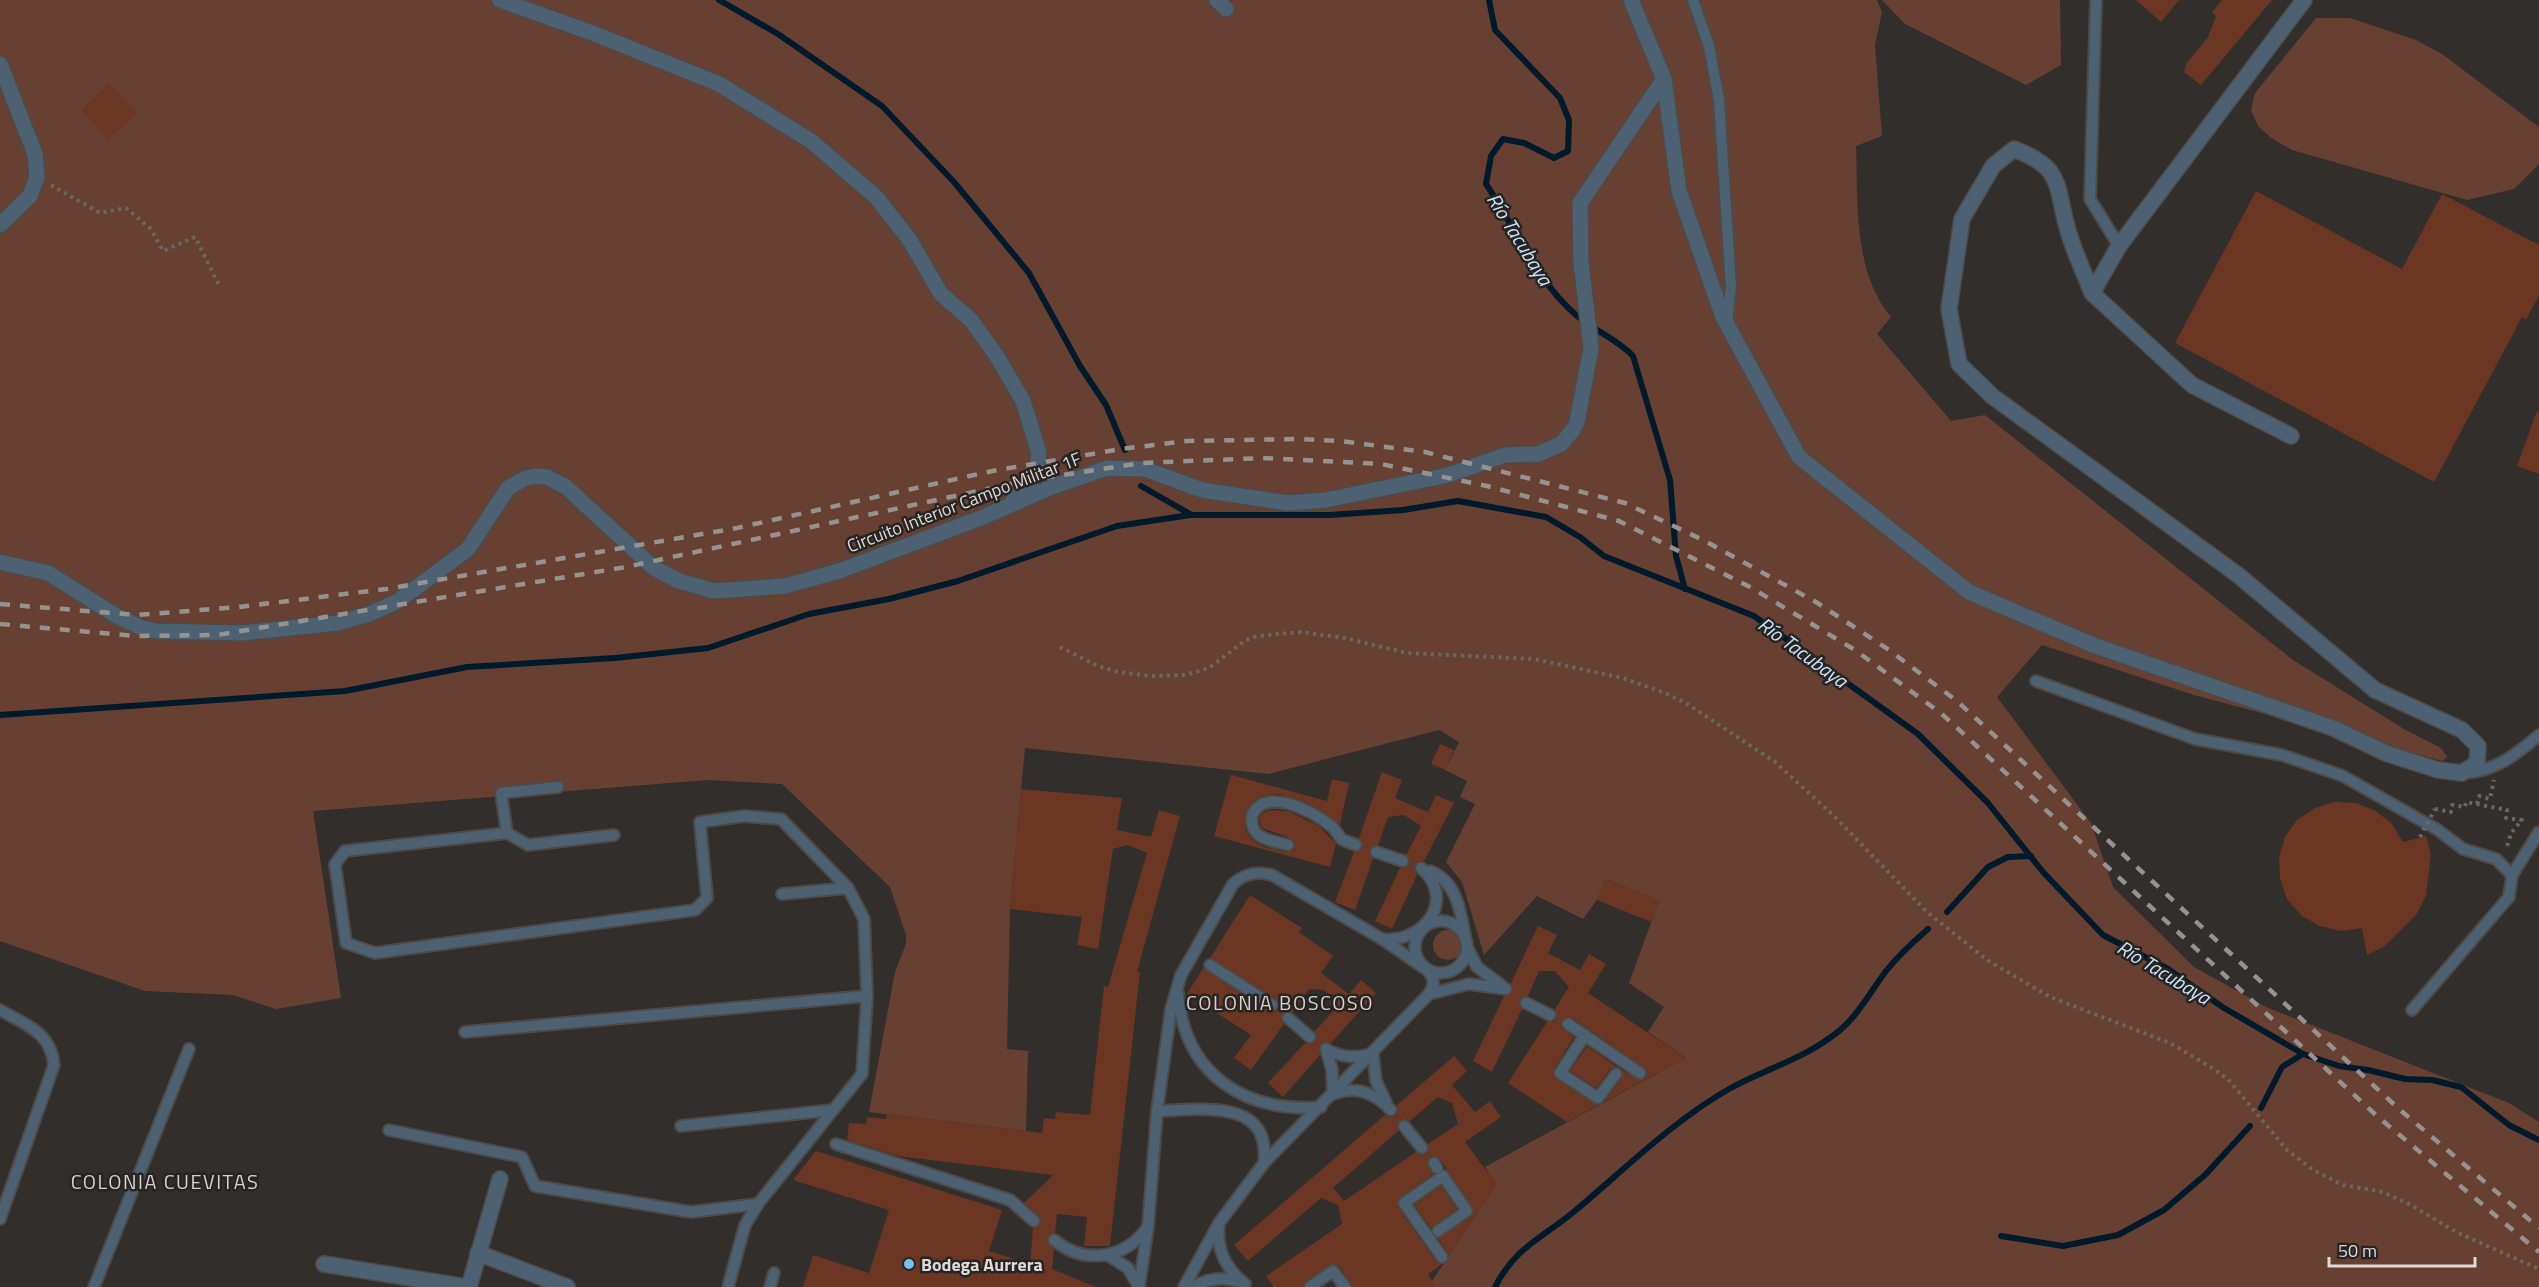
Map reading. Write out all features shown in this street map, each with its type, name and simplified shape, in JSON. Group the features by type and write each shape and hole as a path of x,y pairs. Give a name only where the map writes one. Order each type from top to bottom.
{"street":[{"path":"500,0 595,34 720,84 811,141 876,197 909,239 941,294 971,320 998,358 1023,401 1039,453 1035,475 1008,506"},
{"path":"1631,0 1664,79 1679,191 1727,325 1799,458 1969,592 2093,645 2333,728 2388,754 2438,770 2463,773 2477,763 2478,746 2462,730 2375,690 2238,575 1992,396 1959,364 1949,309 1962,219 1993,166 2014,149 2038,158 2059,183 2067,228 2092,293 2192,385 2291,436"},
{"path":"2092,293 2120,246 2304,0"},
{"path":"0,64 35,154 37,177 30,196 0,225"},
{"name":"Circuito Interior Campo Militar 1F","path":"0,561 38,569 56,576 115,615 142,628 156,631 242,633 337,623 369,614 398,601 468,549 508,488 526,478 536,476 557,481 654,568 679,581 714,591 785,586 839,571 1094,472 1120,467 1151,471 1202,490 1288,503 1326,500 1448,475 1505,455 1538,454 1561,444 1573,430 1592,348 1581,262 1580,203 1664,79"},
{"path":"324,1264 468,1287 500,1179"},
{"path":"478,1253 567,1287"}],"lane":[{"path":"1693,0 1709,46 1719,91 1731,287 1727,325"},
{"path":"2096,0 2090,199 2120,246"},
{"path":"2036,681 2195,739 2282,755 2343,776 2438,830 2463,849 2496,859 2512,875"},
{"path":"2463,773 2488,769 2516,755 2539,735"},
{"path":"507,833 501,792 558,787"},
{"path":"1288,845 1258,837 1255,833 1252,815 1259,805 1271,801 1300,809 1330,825 1341,839 1356,845"},
{"path":"614,836 528,845 507,833 345,851 334,864 346,943 375,953 695,910 706,898 700,822 744,816 781,819 848,888 864,919 867,996 862,1074 758,1204 745,1225 728,1287"},
{"path":"2412,1010 2508,897 2512,875 2539,832"},
{"path":"1376,852 1403,861"},
{"path":"1421,868 1437,874 1453,891 1458,901 1466,941 1477,967 1506,989 1469,984 1429,994 1433,980 1420,964 1414,945 1434,911 1436,892 1434,879 1421,868"},
{"path":"1139,1287 1148,1227 1157,1111 1171,1009 1181,975 1228,890 1239,879 1254,873 1272,875 1382,939 1427,970 1445,974 1461,965 1466,941"},
{"path":"782,894 848,888"},
{"path":"1382,939 1404,938 1441,921 1451,923 1466,941"},
{"path":"1210,965 1272,1005"},
{"path":"1184,1287 1219,1223 1264,1163 1453,970"},
{"path":"1181,975 1178,991 1184,1026 1190,1042 1210,1071 1223,1083 1253,1100 1286,1108 1321,1107"},
{"path":"465,1032 867,996"},
{"path":"1526,1003 1550,1015"},
{"path":"0,1010 42,1035 53,1048 54,1065 0,1219"},
{"path":"1288,1018 1310,1037"},
{"path":"1568,1024 1640,1073"},
{"path":"1585,1035 1560,1073 1598,1098 1616,1074"},
{"path":"94,1287 189,1049"},
{"path":"1333,1094 1332,1070 1326,1049 1346,1057 1356,1058 1373,1054"},
{"path":"1333,1094 1342,1090 1365,1092 1375,1096 1391,1110 1376,1081 1373,1054"},
{"path":"1157,1111 1220,1109 1242,1114 1261,1136 1264,1163"},
{"path":"681,1126 833,1110"},
{"path":"1404,1126 1422,1148"},
{"path":"389,1130 522,1157 534,1186 692,1212 758,1204"},
{"path":"836,1144 1010,1200 1034,1221"},
{"path":"1438,1231 1467,1211 1443,1176 1404,1203 1442,1257"},
{"path":"1219,1223 1218,1234 1222,1256 1232,1272 1248,1286"},
{"path":"1109,1256 1132,1245 1148,1227"},
{"path":"1054,1240 1066,1250 1109,1256 1128,1268 1139,1287"},
{"path":"1310,1287 1333,1270 1345,1287"},
{"path":"770,1287 774,1273"},
{"path":"1193,1287 1201,1282 1223,1278 1248,1286"}],"path":[{"path":"37,177 100,213 126,208 151,229 163,251 195,237 219,285"},
{"path":"1060,647 1098,666 1119,672 1144,675 1185,675 1209,668 1246,640 1257,636 1300,632 1345,638 1407,653 1534,659 1623,678 1665,693 1686,703 1775,762 1826,809 1927,912 1995,965 2050,997 2170,1043 2209,1066 2228,1080 2287,1150 2313,1170 2350,1187 2382,1192 2424,1211 2456,1232 2539,1269"},
{"path":"2477,804 2479,796 2490,799 2494,781 2488,769"},
{"path":"2420,837 2435,809 2451,812 2452,805 2465,807 2466,802 2507,810 2506,818 2523,820 2511,833 2502,865"}],"shaded area":[{"path":"0,0 1877,0 1882,12 1875,45 1882,136 1856,146 1858,213 1864,258 1879,299 1891,317 1877,334 1951,421 1985,415 2293,660 2404,729 2441,748 2447,757 2443,761 2194,695 2042,645 1997,697 2091,823 2113,887 2194,967 2266,1007 2509,1103 2539,1122 2539,1287 1428,1287 1496,1185 1485,1167 1686,1058 1648,1032 1664,1007 1629,983 1659,901 1606,879 1597,900 1583,919 1537,896 1484,955 1462,882 1446,862 1475,804 1460,797 1467,781 1445,770 1459,742 1439,730 1268,774 1025,748 1010,909 1007,1049 1028,1051 1026,1131 869,1112 895,972 906,944 906,935 890,887 782,784 708,780 313,811 341,998 276,1009 233,995 145,991 0,941"},
{"path":"1882,0 2060,0 2061,65 2026,85 1905,24"},
{"path":"2316,18 2350,18 2416,40 2442,54 2539,127 2539,164 2514,189 2467,200 2292,150 2271,138 2258,126 2251,110 2255,93"},
{"path":"1448,930 1454,931 1462,939 1462,951 1454,959 1448,960 1442,959 1434,951 1433,945 1434,939 1442,931"}],"building":[{"path":"2136,0 2179,0 2161,22"},
{"path":"2222,0 2272,0 2201,85 2184,72 2186,64 2208,37 2216,16 2212,12"},
{"path":"109,83 137,113 108,140 81,110"},
{"path":"2256,191 2402,269 2442,194 2539,245 2539,295 2526,320 2522,317 2434,482 2175,343"},
{"path":"2537,411 2539,411 2539,474 2517,466"},
{"path":"1440,744 1454,750 1445,770 1431,764"},
{"path":"1382,772 1402,780 1395,798 1428,812 1436,795 1454,803 1424,861 1419,861 1414,865 1417,875 1392,929 1375,921 1400,868 1405,868 1410,864 1406,855 1421,826 1404,815 1388,817 1378,845 1369,849 1369,854 1373,859 1355,910 1335,902 1354,852 1363,848 1359,838"},
{"path":"1231,775 1327,801 1332,779 1349,783 1340,824 1305,802 1279,794 1267,795 1255,800 1245,814 1246,831 1252,840 1264,847 1286,852 1294,850 1295,842 1262,828 1259,818 1263,813 1269,810 1288,811 1319,826 1336,844 1330,867 1214,836"},
{"path":"1021,789 1122,798 1117,830 1151,837 1159,810 1180,816 1137,972 1140,972 1110,1246 1084,1246 1087,1217 1057,1214 1055,1233 1050,1234 1047,1239 1054,1249 1052,1269 1096,1287 803,1287 813,1255 869,1273 889,1210 793,1180 816,1151 1002,1210 989,1251 1030,1264 1033,1228 1040,1225 1041,1219 1024,1203 1053,1175 898,1156 847,1140 849,1123 866,1124 867,1117 886,1119 887,1114 1042,1133 1044,1118 1055,1119 1056,1112 1090,1115 1104,986 1108,987 1147,853 1128,845 1113,849 1098,949 1077,945 1082,917 1010,909"},
{"path":"2335,802 2356,803 2376,811 2392,824 2403,842 2426,836 2431,855 2426,896 2416,915 2385,946 2367,955 2362,928 2341,931 2320,926 2302,916 2287,899 2280,879 2279,858 2285,837 2297,820 2315,808"},
{"path":"1606,879 1660,901 1651,922 1597,900"},
{"path":"1250,895 1302,928 1299,932 1333,956 1321,973 1349,994 1361,980 1376,993 1331,1043 1320,1044 1320,1055 1283,1097 1268,1083 1305,1043 1315,1042 1317,1038 1315,1031 1338,1006 1324,990 1309,989 1293,1012 1283,1013 1281,1020 1284,1024 1251,1070 1234,1058 1251,1035 1187,994 1203,968 1268,1011 1275,1012 1279,1009 1276,999 1210,958"},
{"path":"1538,926 1557,935 1548,953 1580,970 1589,954 1606,964 1588,993 1686,1058 1604,1102 1622,1078 1622,1070 1640,1080 1646,1078 1647,1070 1572,1018 1564,1018 1561,1023 1562,1028 1574,1037 1554,1069 1553,1076 1598,1105 1567,1122 1508,1083 1547,1022 1554,1022 1557,1018 1555,1009 1569,987 1555,971 1539,971 1528,996 1520,999 1522,1009 1492,1072 1473,1061 1504,996 1512,993 1511,983"},
{"path":"1587,1046 1617,1067 1610,1069 1596,1088 1570,1071"},
{"path":"1454,1056 1467,1071 1452,1085 1475,1112 1490,1101 1501,1117 1465,1142 1497,1185 1449,1255 1438,1238 1471,1217 1474,1210 1440,1159 1430,1157 1427,1164 1433,1174 1398,1199 1398,1207 1436,1261 1442,1264 1428,1274 1436,1287 1352,1287 1339,1266 1333,1264 1306,1281 1303,1287 1274,1287 1266,1276 1342,1224 1338,1205 1321,1198 1248,1261 1234,1245 1385,1115 1396,1116 1397,1105","holes":["1438,1097 1452,1103 1458,1124 1428,1144 1429,1150 1426,1154 1420,1155 1416,1152 1344,1201 1333,1188 1398,1131 1399,1121 1403,1119 1410,1121"]},
{"path":"1441,1186 1457,1209 1431,1228 1414,1205"}],"waterway":[{"path":"719,0 778,34 882,106 954,182 1029,273 1080,366 1106,405 1125,450"},
{"name":"Río Tacubaya","path":"1489,0 1495,30 1560,98 1569,120 1568,151 1554,158 1524,143 1503,139 1491,156 1486,184 1549,286 1583,321 1619,344 1633,356 1670,480 1676,556 1685,589"},
{"path":"1141,486 1190,514"},
{"path":"0,715 345,691 467,667 615,658 708,648 809,614 889,599 958,581 1117,526 1190,515 1330,515 1403,510 1458,501 1546,517 1580,537 1604,556 1754,616 1918,734 1988,803 2043,872 2103,935 2168,969 2224,1008 2303,1054 2339,1066 2405,1079 2432,1080 2461,1087 2509,1125 2539,1140"},
{"path":"1947,912 1988,867 2008,857 2031,856"},
{"path":"1495,1287 1503,1273 1521,1252 1564,1220 1688,1116 1729,1089 1794,1059 1840,1030 1855,1015 1891,965 1928,929"},
{"path":"2261,1108 2282,1067 2303,1054"},
{"path":"2001,1236 2063,1246 2118,1235 2164,1210 2205,1175 2250,1126"}],"railway":[{"path":"0,604 137,615 239,607 386,589 737,528 992,471 1121,449 1187,441 1297,439 1340,441 1425,452 1625,503 1703,540 1816,602 1889,650 1957,701 2399,1109 2539,1228"},
{"path":"0,624 136,636 217,635 626,567 1029,480 1141,463 1263,458 1381,464 1487,486 1619,521 1750,587 1855,650 1942,714 2377,1116 2539,1252"}],"place":[{"name":"Bodega Aurrera","path":"909,1264"}],"district":[{"name":"COLONIA BOSCOSO","path":"1280,1002"},
{"name":"COLONIA CUEVITAS","path":"165,1181"}]}
